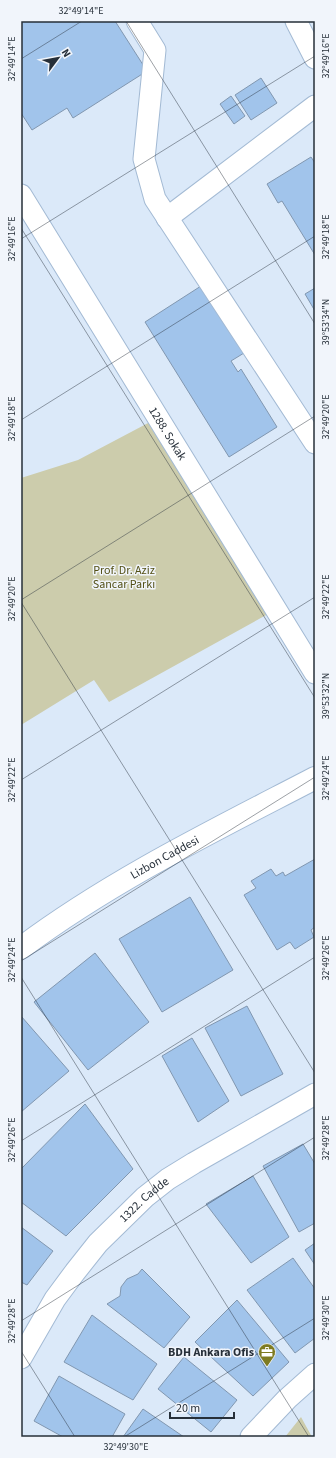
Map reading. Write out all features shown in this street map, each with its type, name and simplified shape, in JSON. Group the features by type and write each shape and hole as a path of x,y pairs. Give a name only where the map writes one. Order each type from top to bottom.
{"main road":[{"name":"Lizbon Caddesi","path":"21,948 55,922 175,850 315,778"}],"street":[{"path":"138,21 155,50 144,159 155,199 315,443"},
{"path":"296,21 315,58"},
{"path":"167,218 315,106"},
{"name":"1288. Sokak","path":"21,195 315,673"},
{"name":"1322. Cadde","path":"21,1358 55,1299 75,1272 98,1243 145,1197 168,1179 194,1163 315,1094"},
{"path":"251,1437 287,1399 315,1374"}],"green space":[{"name":"Prof. Dr. Aziz Sancar Parkı","path":"150,422 268,614 109,702 94,680 21,725 21,478 78,460"},
{"path":"301,1417 312,1437 285,1437"}],"building":[{"path":"21,21 115,21 147,71 73,118 67,108 32,130 21,113"},
{"path":"261,78 277,103 251,120 235,95"},
{"path":"231,96 245,116 234,124 220,104"},
{"path":"311,157 315,163 315,255 282,201 278,203 267,184"},
{"path":"201,286 244,353 231,361 238,372 241,369 277,427 229,457 145,322"},
{"path":"315,288 315,311 305,294"},
{"path":"315,859 315,927 311,930 314,937 295,949 290,942 277,950 244,895 256,888 251,881 271,869 276,876 283,872 285,876"},
{"path":"190,897 233,970 162,1012 119,939"},
{"path":"95,953 149,1022 88,1070 34,1002"},
{"path":"247,1006 283,1074 241,1096 205,1028"},
{"path":"21,1016 69,1071 21,1112"},
{"path":"192,1038 229,1101 198,1122 162,1056"},
{"path":"85,1104 133,1169 66,1236 21,1202 21,1169"},
{"path":"303,1144 315,1164 315,1223 299,1232 263,1166"},
{"path":"253,1176 289,1237 251,1263 206,1204"},
{"path":"21,1227 53,1251 27,1285 21,1282"},
{"path":"315,1243 315,1265 305,1250"},
{"path":"293,1258 315,1289 315,1338 295,1353 247,1290"},
{"path":"142,1269 190,1317 164,1348 107,1304 120,1296 121,1287 127,1279 138,1274"},
{"path":"237,1300 289,1362 253,1396 195,1342"},
{"path":"92,1315 157,1364 133,1400 64,1362"},
{"path":"184,1357 237,1400 211,1432 158,1389"},
{"path":"59,1376 125,1414 112,1437 63,1437 34,1421"},
{"path":"143,1409 184,1437 123,1437"}],"place":[{"name":"BDH Ankara Ofis","path":"267,1367"}]}
